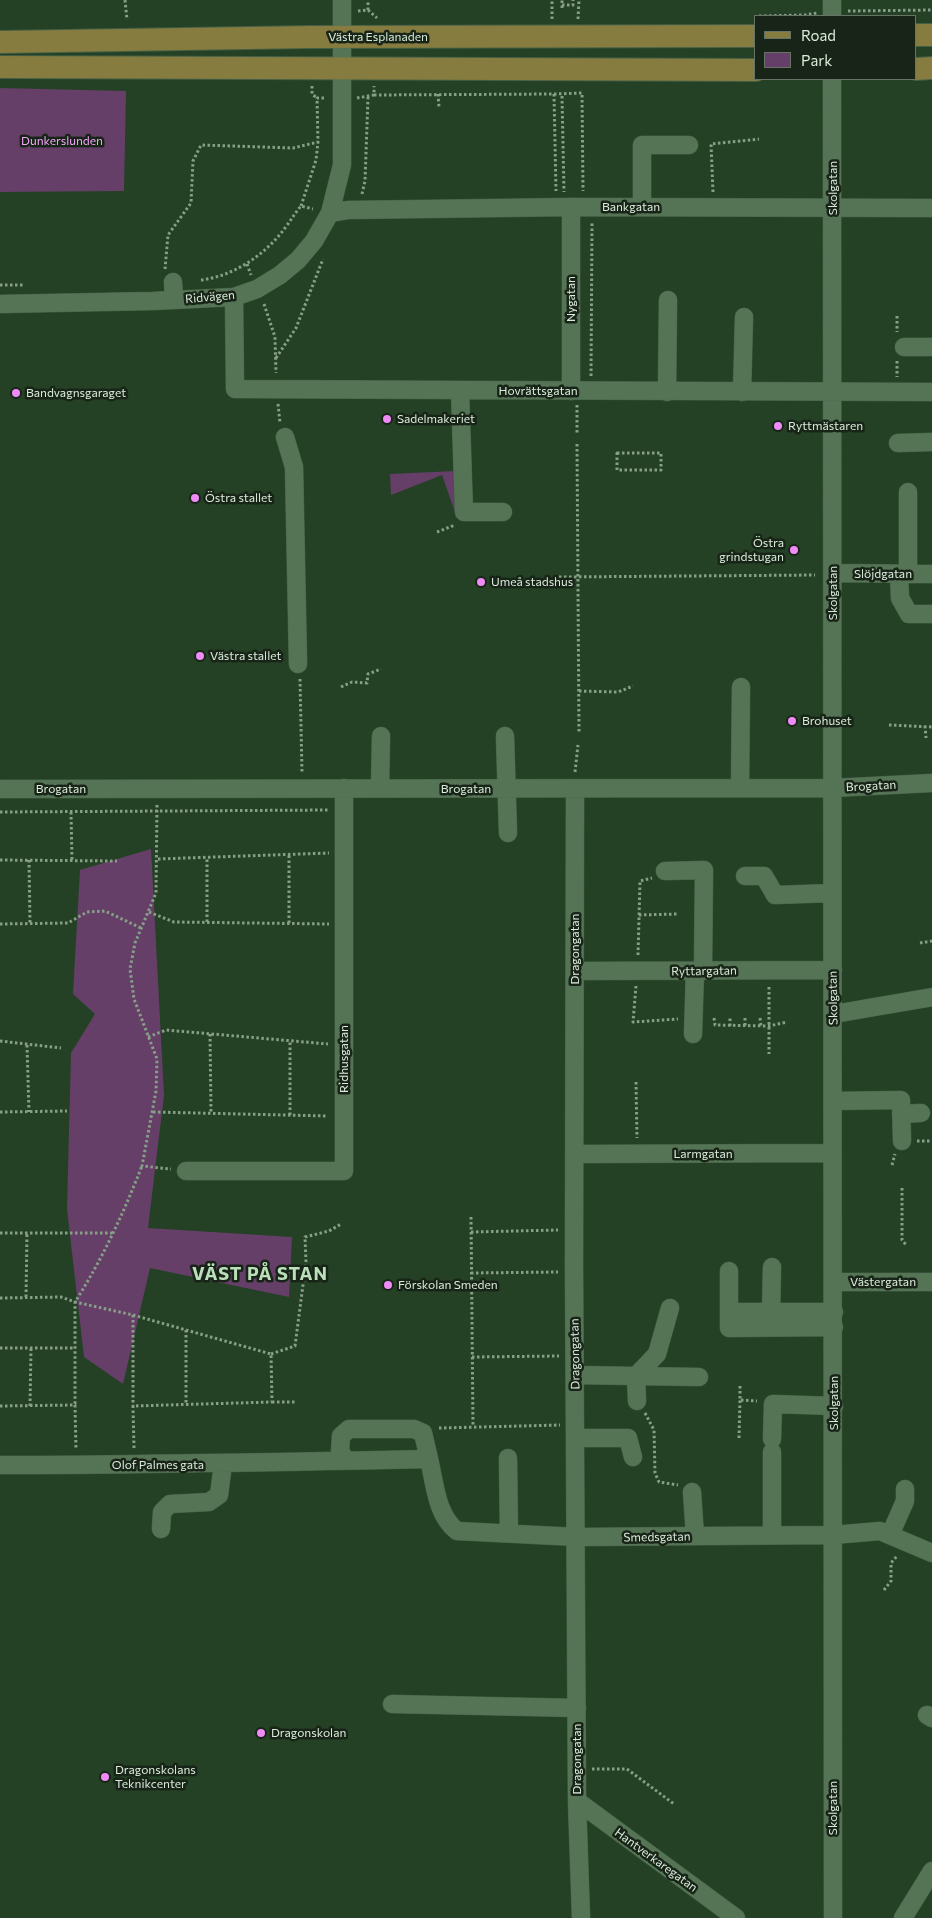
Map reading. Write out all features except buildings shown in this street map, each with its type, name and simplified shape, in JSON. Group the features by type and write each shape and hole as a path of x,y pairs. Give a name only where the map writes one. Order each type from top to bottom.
{"main road":[{"path":"917,35 932,35"},
{"name":"Västra Esplanaden","path":"0,42 343,37 754,36"},
{"path":"0,67 342,70 754,70"},
{"path":"917,69 932,68"}],"street":[{"name":"Ridvägen","path":"0,304 234,297 257,289 280,275 298,260 314,241 330,213 342,165 342,0"},
{"path":"833,15 840,3"},
{"name":"Skolgatan","path":"832,80 834,208 832,788 834,1014 832,1153 834,1282 833,1918"},
{"path":"642,208 642,145 689,145"},
{"name":"Bankgatan","path":"330,213 348,210 570,199 642,208 932,208"},
{"name":"Nygatan","path":"570,199 571,391"},
{"path":"169,283 174,300"},
{"name":"Hovrättsgatan","path":"234,297 235,389 932,392"},
{"path":"667,392 668,300"},
{"path":"742,392 744,316"},
{"path":"904,348 932,347"},
{"path":"460,391 464,512 503,512"},
{"path":"284,437 294,467 298,664"},
{"path":"898,443 932,442"},
{"path":"908,492 900,598 909,614 932,614"},
{"name":"Slöjdgatan","path":"833,573 932,574"},
{"path":"740,788 742,687"},
{"path":"380,788 381,736"},
{"path":"505,736 505,789 508,834"},
{"name":"Brogatan","path":"0,789 832,788 932,783"},
{"name":"Ridhusgatan","path":"186,1171 344,1172 344,788"},
{"name":"Dragongatan","path":"575,789 574,1272 577,1802 581,1918"},
{"path":"664,870 704,870 699,971 693,1034"},
{"path":"745,876 764,876 775,895 832,893"},
{"name":"Ryttargatan","path":"575,971 833,970"},
{"path":"834,1014 932,997"},
{"path":"833,1101 901,1100 902,1141"},
{"path":"901,1114 921,1113"},
{"name":"Larmgatan","path":"574,1154 832,1153"},
{"path":"771,1312 772,1267"},
{"path":"729,1271 729,1328 834,1320"},
{"name":"Västergatan","path":"834,1282 932,1282"},
{"path":"637,1401 636,1376 657,1354 670,1308"},
{"path":"729,1312 771,1312 834,1320"},
{"path":"575,1375 699,1377"},
{"path":"772,1535 773,1404 834,1406"},
{"path":"423,1433 414,1429 348,1429 341,1436 340,1451 346,1459 429,1459"},
{"path":"576,1432 628,1438 633,1457"},
{"name":"Smedsgatan","path":"423,1433 442,1514 457,1532 577,1537 833,1535 880,1531 932,1553"},
{"path":"508,1458 509,1533"},
{"name":"Olof Palmes gata","path":"0,1465 223,1464 315,1462 346,1459"},
{"path":"161,1529 162,1512 170,1504 209,1502 219,1495 223,1464"},
{"path":"890,1536 905,1501 906,1489"},
{"path":"692,1492 695,1536"},
{"path":"392,1704 577,1708"},
{"name":"Hantverkaregatan","path":"577,1802 736,1918"},
{"path":"903,1918 932,1871"}],"path":[{"path":"552,0 552,19"},
{"path":"562,4 573,5 573,0"},
{"path":"840,3 848,12 932,10"},
{"path":"374,95 582,93 570,199"},
{"path":"438,94 439,107"},
{"path":"554,94 556,196"},
{"path":"562,96 563,189"},
{"path":"318,142 292,148 200,144 193,162 191,203 168,236 169,283 211,278 247,264 272,243 302,206 316,160 318,142 317,98 368,97 365,181 362,194 348,210"},
{"path":"714,208 711,144 759,139"},
{"path":"362,194 372,194"},
{"path":"302,206 330,213"},
{"path":"276,358 296,328 326,252"},
{"path":"247,264 270,318 276,358 276,390 279,419 284,437"},
{"path":"0,285 29,284"},
{"path":"571,391 577,405 577,435"},
{"path":"577,444 579,734"},
{"path":"661,453 661,470 617,470 617,454 661,453"},
{"path":"438,532 458,524"},
{"path":"559,577 833,573"},
{"path":"298,664 301,683 302,789"},
{"path":"341,687 352,682 367,683 368,674 381,669"},
{"path":"578,691 618,692 633,686"},
{"path":"889,725 932,727"},
{"path":"925,726 926,738"},
{"path":"575,767 578,745"},
{"path":"77,1465 74,1348 76,1302 115,1233 142,1166 156,1091 156,1059 134,999 130,969 141,928 149,912 157,882 156,811 158,789"},
{"path":"0,812 344,810"},
{"path":"71,812 72,860"},
{"path":"158,859 344,853"},
{"path":"289,854 289,923"},
{"path":"207,857 207,922"},
{"path":"0,860 117,861"},
{"path":"29,860 30,924"},
{"path":"0,924 68,923 87,912 105,911 141,928"},
{"path":"149,912 174,922 344,924"},
{"path":"639,915 678,914"},
{"path":"920,943 932,941"},
{"path":"768,970 769,1054"},
{"path":"714,1018 714,1025 730,1026 769,1026 787,1022"},
{"path":"730,1018 730,1026"},
{"path":"745,1018 745,1026"},
{"path":"760,1018 760,1026"},
{"path":"148,1037 166,1030 344,1046"},
{"path":"210,1034 211,1113"},
{"path":"0,1041 61,1048"},
{"path":"290,1041 290,1115"},
{"path":"27,1044 29,1112"},
{"path":"636,1082 638,1154"},
{"path":"0,1112 67,1112"},
{"path":"153,1112 172,1114 344,1116"},
{"path":"142,1166 186,1171"},
{"path":"902,1188 902,1240 906,1246"},
{"path":"471,1217 473,1427"},
{"path":"0,1298 61,1297 271,1354 295,1346 306,1262 305,1237 329,1232 341,1224"},
{"path":"471,1232 574,1230"},
{"path":"0,1233 115,1233"},
{"path":"26,1297 27,1233"},
{"path":"472,1274 574,1272"},
{"path":"133,1315 134,1465"},
{"path":"186,1330 186,1404"},
{"path":"0,1348 74,1348"},
{"path":"30,1406 31,1348"},
{"path":"271,1354 272,1402"},
{"path":"472,1357 575,1356"},
{"path":"739,1438 740,1386"},
{"path":"740,1400 773,1404"},
{"path":"637,1401 654,1430 655,1473 659,1482 675,1484 692,1492"},
{"path":"134,1406 296,1402"},
{"path":"0,1406 75,1405"},
{"path":"423,1433 432,1428 473,1427 576,1432"},
{"path":"884,1590 891,1581 891,1563 907,1543"},
{"path":"577,1769 627,1770 674,1804"}],"green space":[{"name":"Dunkerslunden","path":"0,88 126,91 124,191 0,192"},
{"path":"456,471 456,515 442,475 391,495 390,474"},
{"path":"151,849 164,1095 148,1228 292,1237 289,1297 150,1268 123,1384 84,1357 67,1209 71,1053 95,1014 73,994 80,870"}],"place":[{"name":"Bandvagnsgaraget","path":"16,393"},
{"name":"Sadelmakeriet","path":"387,419"},
{"name":"Ryttmästaren","path":"778,426"},
{"name":"Östra stallet","path":"195,498"},
{"name":"Östra grindstugan","path":"794,550"},
{"name":"Umeå stadshus","path":"481,582"},
{"name":"Västra stallet","path":"200,656"},
{"name":"Brohuset","path":"792,721"},
{"name":"Förskolan Smeden","path":"388,1285"},
{"name":"Dragonskolan","path":"261,1733"},
{"name":"Dragonskolans Teknikcenter","path":"105,1777"}],"district":[{"name":"VÄST PÅ STAN","path":"260,1274"}]}
